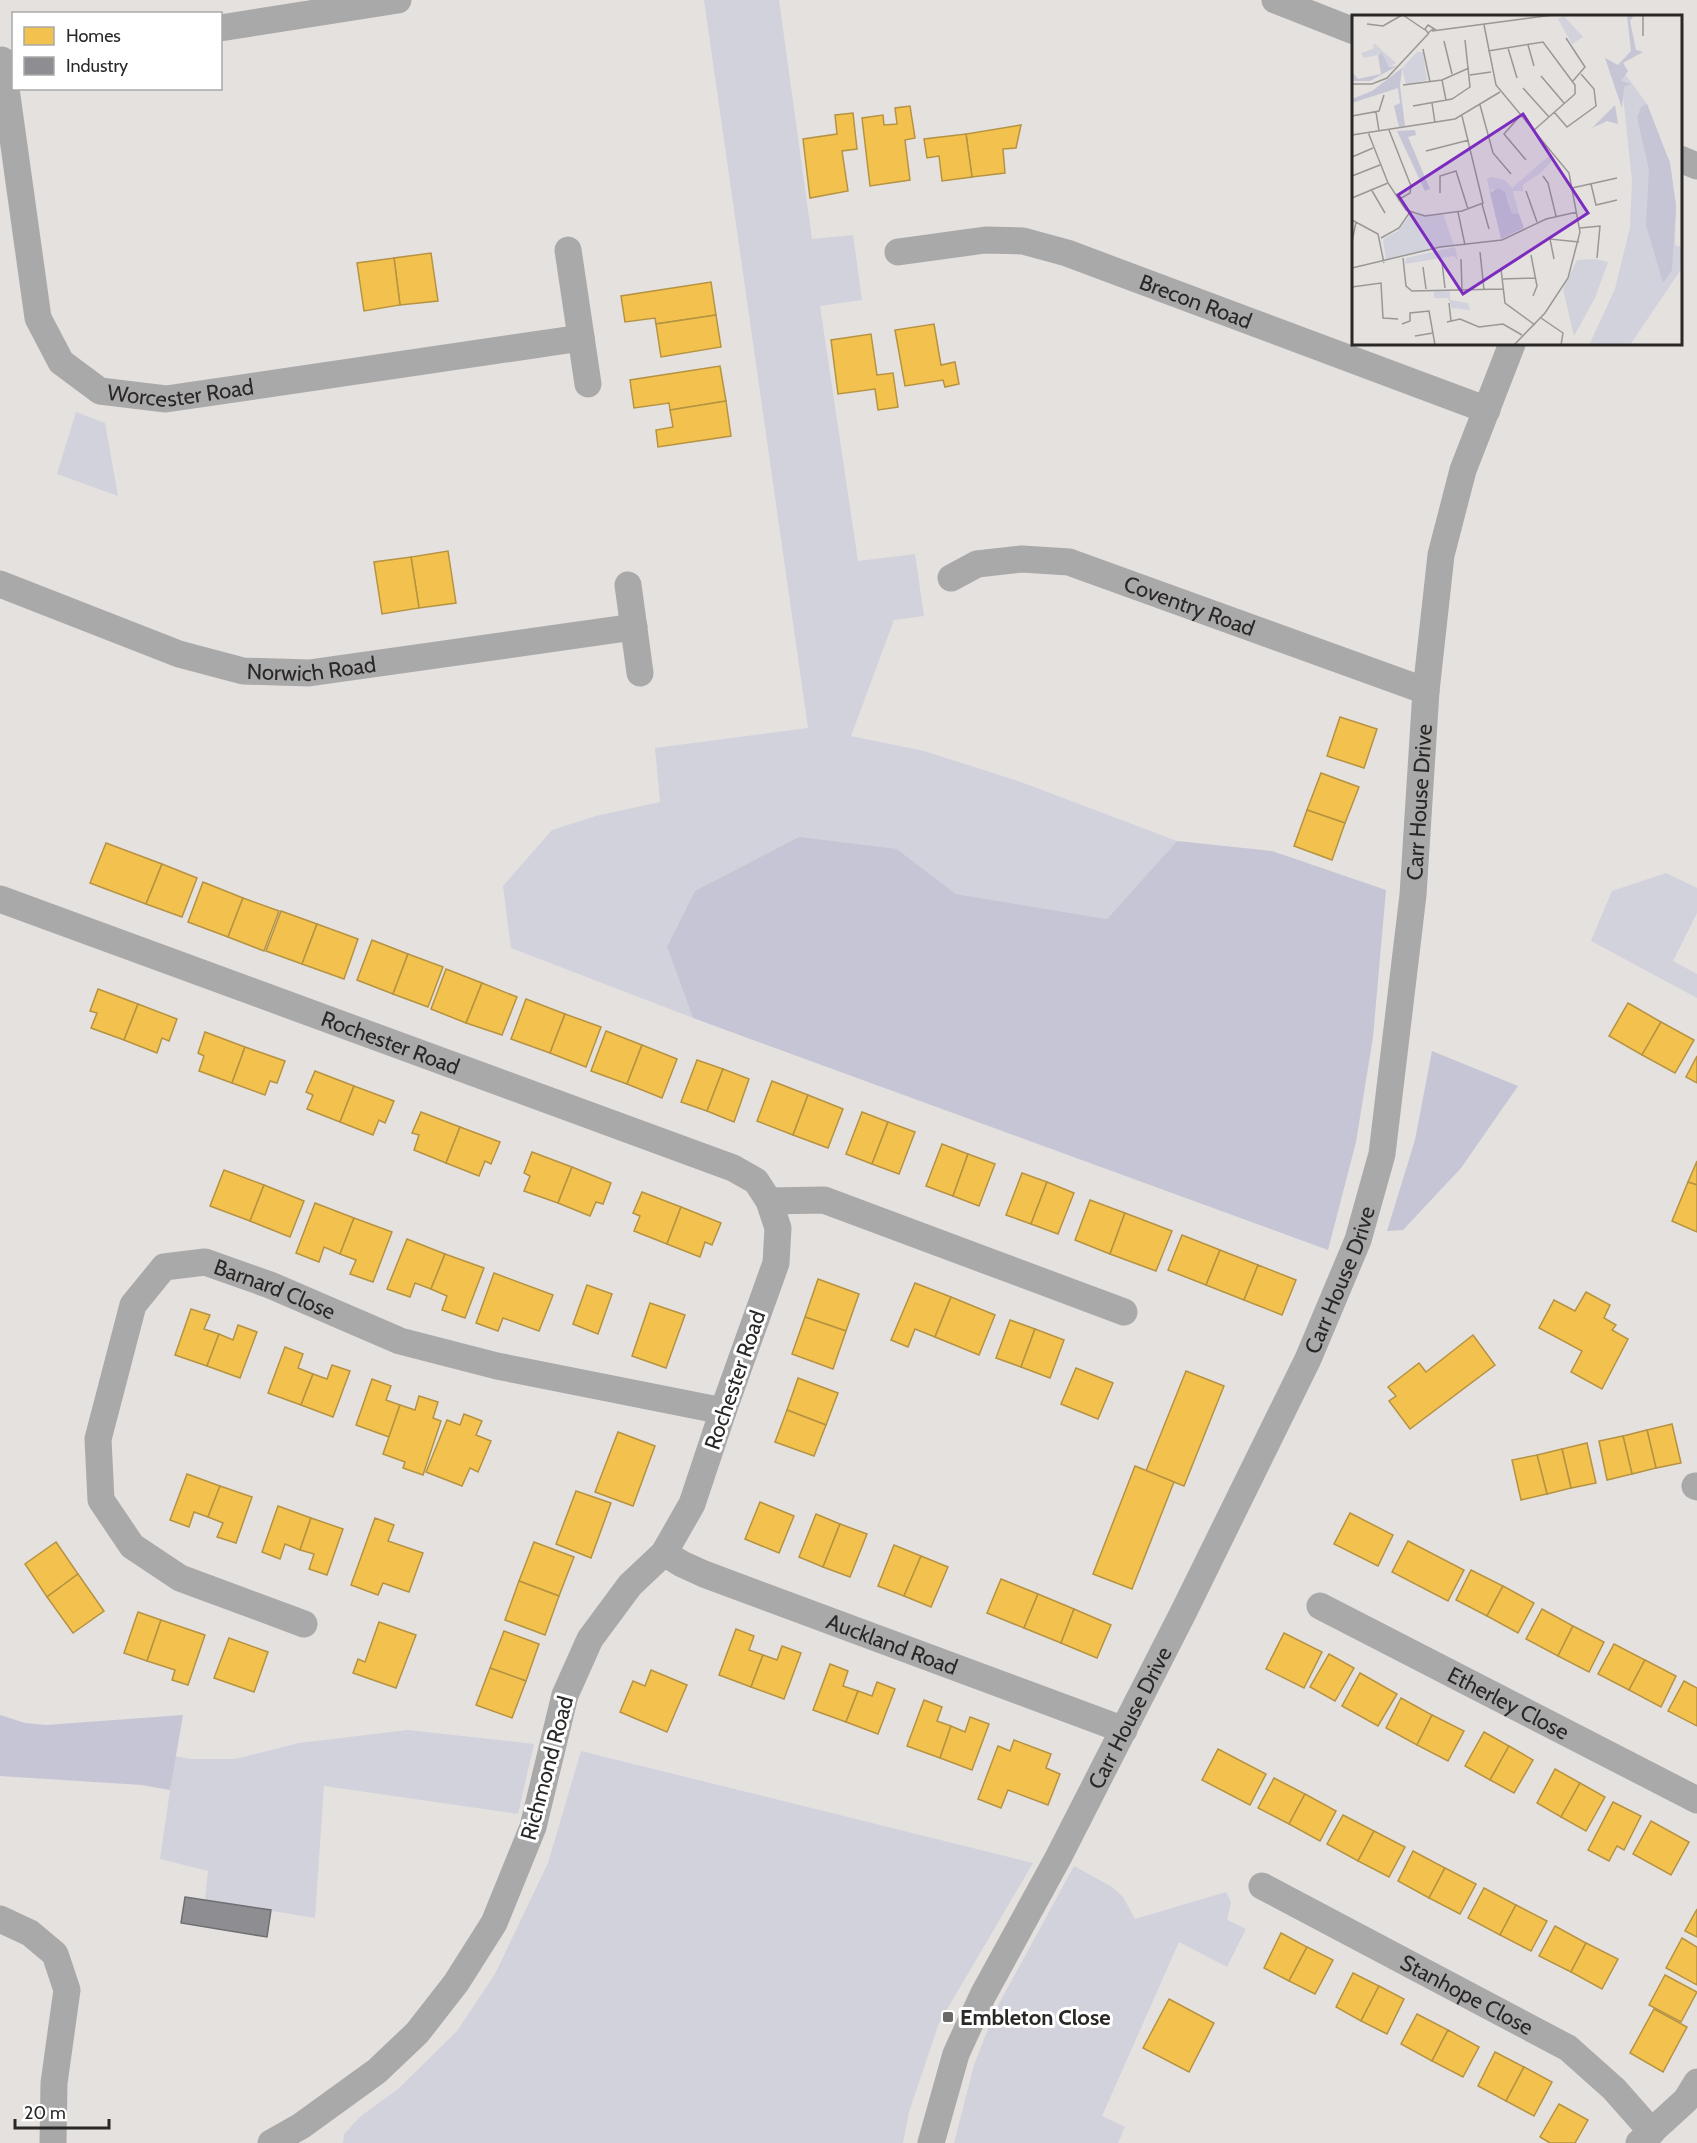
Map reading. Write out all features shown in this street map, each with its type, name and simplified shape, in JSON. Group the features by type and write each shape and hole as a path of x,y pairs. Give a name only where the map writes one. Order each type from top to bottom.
{"street":[{"path":"222,27 281,9 398,0"},
{"path":"1277,0 1352,31"},
{"name":"Worcester Road","path":"5,59 38,318 61,362 100,391 166,399 581,338"},
{"path":"1682,160 1697,166"},
{"name":"Brecon Road","path":"898,252 985,240 1023,240 1067,253 1487,410"},
{"path":"568,250 588,384"},
{"name":"Carr House Drive","path":"931,2143 956,2054 982,1995 1058,1858 1124,1730 1308,1359 1358,1240 1383,1142 1413,895 1426,691 1441,555 1463,470 1512,345"},
{"name":"Coventry Road","path":"951,578 977,564 1022,559 1069,562 1426,691"},
{"name":"Norwich Road","path":"0,584 179,654 243,670 309,673 634,627"},
{"path":"628,585 640,673"},
{"name":"Rochester Road","path":"0,899 733,1168 756,1181 769,1201 778,1228 776,1263 723,1411 693,1504 664,1553"},
{"path":"769,1201 824,1200 1124,1312"},
{"name":"Barnard Close","path":"304,1624 180,1578 132,1546 101,1500 98,1439 133,1305 164,1267 205,1262 270,1285 400,1341 497,1366 723,1411"},
{"name":"Auckland Road","path":"664,1553 704,1574 1124,1730"},
{"name":"Richmond Road","path":"305,2135 417,2033 471,1961 494,1923 533,1827 565,1695 590,1639 630,1586 664,1553"},
{"name":"Etherley Close","path":"1320,1606 1697,1800"},
{"name":"Stanhope Close","path":"1262,1886 1568,2048 1614,2089 1646,2138"},
{"path":"0,1919 30,1933 55,1954 67,1990 54,2083 53,2143"},
{"path":"1646,2138 1686,2100 1697,2082"},
{"path":"271,2143 305,2135"}],"shaded area":[{"path":"704,0 779,0 812,239 853,235 862,300 820,306 858,561 915,554 924,616 894,620 851,736 924,751 1021,782 1177,841 1107,919 956,894 897,849 667,947 693,1018 511,948 503,886 552,830 596,816 660,802 655,748 808,728"},
{"path":"76,412 105,423 118,496 57,474"},
{"path":"799,837 897,849 956,894 1107,919 1177,841 1272,851 1386,890 1373,1037 1356,1142 1328,1250 693,1018 667,947 695,891"},
{"path":"1666,873 1697,888 1697,913 1673,961 1697,974 1697,998 1591,941 1612,891"},
{"path":"1432,1051 1518,1086 1461,1168 1403,1230 1387,1231 1415,1140"},
{"path":"0,1715 25,1723 46,1725 183,1715 170,1790 142,1785 0,1776"},
{"path":"408,1730 534,1744 518,1814 324,1786 315,1918 205,1900 208,1871 160,1859 175,1756 191,1759 235,1759 299,1743"},
{"path":"581,1751 1033,1863 939,2023 909,2112 903,2143 343,2143 344,2134 361,2116 398,2089 457,2031 495,1974 548,1863"},
{"path":"1074,1866 1112,1887 1123,1897 1135,1919 1226,1892 1231,1902 1227,1920 1246,1929 1227,1967 1179,1942 1102,2116 1125,2127 1118,2143 954,2143 974,2065 995,2011"}],"building: Homes":[{"path":"910,106 915,138 905,140 910,180 870,186 862,118 883,115 884,125 897,124 895,108"},
{"path":"853,113 857,149 842,151 848,191 810,198 803,139 837,134 835,115"},
{"path":"1021,125 1016,148 1003,149 1005,173 972,177 966,134"},
{"path":"966,134 972,177 942,181 939,156 927,158 924,139"},
{"path":"431,253 438,301 400,305 394,258"},
{"path":"394,258 400,305 364,311 357,263"},
{"path":"711,282 716,315 656,324 655,318 625,322 621,296"},
{"path":"716,315 721,347 661,357 656,324"},
{"path":"934,324 941,365 955,362 959,384 945,387 943,380 905,386 895,330"},
{"path":"871,334 877,375 893,373 898,407 878,410 875,389 838,394 831,340"},
{"path":"720,366 726,401 670,410 669,403 634,408 630,380"},
{"path":"726,401 731,436 658,447 656,430 673,427 670,410"},
{"path":"448,551 456,603 419,608 411,557"},
{"path":"411,557 419,608 382,614 374,562"},
{"path":"1340,717 1377,729 1364,768 1327,756"},
{"path":"1321,773 1359,787 1345,823 1307,810"},
{"path":"1307,810 1345,823 1332,860 1294,846"},
{"path":"106,843 162,864 146,904 90,883"},
{"path":"162,864 197,878 182,917 146,904"},
{"path":"203,882 243,898 228,937 188,922"},
{"path":"243,898 279,911 264,951 228,937"},
{"path":"281,911 317,924 302,964 266,951"},
{"path":"317,924 358,939 344,979 302,964"},
{"path":"372,940 408,954 393,994 357,980"},
{"path":"408,954 443,967 428,1007 393,994"},
{"path":"446,969 482,983 466,1023 431,1009"},
{"path":"482,983 517,997 502,1035 466,1023"},
{"path":"98,989 138,1004 124,1040 91,1028 97,1013 90,1011"},
{"path":"526,999 565,1014 550,1053 511,1039"},
{"path":"1628,1003 1661,1022 1642,1055 1609,1036"},
{"path":"138,1004 177,1019 169,1041 162,1038 157,1053 124,1040"},
{"path":"565,1014 601,1027 586,1067 550,1053"},
{"path":"1661,1022 1694,1040 1675,1073 1642,1055"},
{"path":"606,1031 642,1045 627,1084 591,1071"},
{"path":"205,1032 245,1047 232,1083 199,1071 204,1056 198,1053"},
{"path":"642,1045 677,1059 662,1098 627,1084"},
{"path":"245,1047 285,1061 277,1083 270,1081 265,1095 232,1083"},
{"path":"1697,1056 1697,1083 1686,1077"},
{"path":"697,1060 723,1069 707,1111 681,1102"},
{"path":"723,1069 749,1079 734,1122 707,1111"},
{"path":"315,1071 354,1086 340,1122 307,1109 313,1095 306,1092"},
{"path":"772,1081 808,1095 793,1135 757,1121"},
{"path":"354,1086 394,1101 385,1123 379,1120 373,1135 340,1122"},
{"path":"808,1095 843,1109 828,1148 793,1135"},
{"path":"421,1112 460,1127 446,1163 414,1150 419,1135 412,1133"},
{"path":"862,1112 888,1122 872,1164 846,1154"},
{"path":"888,1122 915,1132 899,1174 872,1164"},
{"path":"460,1127 500,1142 491,1164 485,1161 479,1176 446,1163"},
{"path":"942,1144 968,1154 953,1196 926,1186"},
{"path":"532,1152 572,1167 558,1203 524,1191 530,1176 524,1173"},
{"path":"968,1154 995,1164 979,1206 953,1196"},
{"path":"1697,1161 1697,1185 1688,1182"},
{"path":"572,1167 611,1183 603,1204 596,1202 590,1216 558,1203"},
{"path":"224,1170 264,1185 250,1221 210,1206"},
{"path":"1022,1173 1047,1182 1031,1224 1006,1215"},
{"path":"1047,1182 1074,1193 1058,1234 1031,1224"},
{"path":"1688,1182 1697,1185 1697,1232 1672,1221"},
{"path":"264,1185 304,1201 290,1237 250,1221"},
{"path":"642,1192 681,1207 667,1244 634,1231 640,1216 633,1213"},
{"path":"1090,1200 1125,1213 1110,1254 1075,1240"},
{"path":"315,1203 354,1218 340,1254 324,1247 319,1262 296,1253"},
{"path":"681,1207 721,1223 712,1245 705,1242 700,1257 667,1244"},
{"path":"1125,1213 1172,1231 1156,1271 1110,1254"},
{"path":"354,1218 392,1232 373,1282 350,1274 356,1260 340,1254"},
{"path":"1182,1235 1220,1250 1206,1285 1168,1270"},
{"path":"407,1239 445,1254 431,1289 415,1283 410,1297 387,1289"},
{"path":"1220,1250 1258,1265 1244,1300 1206,1285"},
{"path":"445,1254 484,1268 465,1318 442,1310 447,1296 431,1289"},
{"path":"1258,1265 1296,1280 1282,1315 1244,1300"},
{"path":"494,1273 553,1295 539,1331 503,1318 498,1331 476,1323"},
{"path":"818,1279 859,1294 846,1331 805,1317"},
{"path":"915,1283 951,1297 935,1337 915,1329 908,1347 891,1340"},
{"path":"587,1285 612,1294 598,1334 573,1324"},
{"path":"1586,1292 1610,1305 1604,1318 1616,1325 1612,1330 1628,1339 1602,1389 1571,1372 1582,1351 1539,1328 1554,1300 1575,1311"},
{"path":"951,1297 995,1315 979,1355 935,1337"},
{"path":"650,1303 685,1315 666,1368 632,1356"},
{"path":"191,1309 210,1315 204,1329 219,1334 207,1366 175,1355"},
{"path":"805,1317 846,1331 833,1369 792,1354"},
{"path":"1010,1320 1035,1329 1021,1367 996,1358"},
{"path":"238,1325 257,1332 240,1378 207,1366 219,1334 233,1340"},
{"path":"1035,1329 1064,1340 1050,1378 1021,1367"},
{"path":"1473,1335 1495,1365 1410,1429 1389,1401 1396,1396 1388,1387 1419,1363 1426,1372"},
{"path":"285,1347 303,1354 298,1368 313,1374 301,1405 268,1393"},
{"path":"332,1365 350,1371 333,1417 301,1405 313,1374 327,1379"},
{"path":"1076,1368 1113,1383 1098,1419 1061,1404"},
{"path":"1186,1371 1224,1386 1184,1486 1146,1471"},
{"path":"798,1378 838,1393 826,1425 787,1410"},
{"path":"372,1379 391,1386 386,1400 400,1405 389,1437 356,1425"},
{"path":"419,1396 438,1402 433,1418 441,1421 423,1475 403,1468 405,1462 383,1454 400,1405 415,1410"},
{"path":"787,1410 826,1425 814,1456 775,1442"},
{"path":"464,1414 482,1421 476,1435 491,1441 478,1472 470,1468 462,1486 426,1472 447,1420 460,1425"},
{"path":"1672,1424 1681,1463 1656,1468 1647,1430"},
{"path":"1647,1430 1656,1468 1632,1474 1623,1436"},
{"path":"618,1432 655,1446 633,1506 595,1492"},
{"path":"1623,1436 1632,1474 1607,1480 1599,1441"},
{"path":"1587,1443 1596,1483 1571,1488 1562,1449"},
{"path":"1562,1449 1571,1488 1547,1494 1537,1455"},
{"path":"1537,1455 1547,1494 1521,1500 1512,1460"},
{"path":"1135,1466 1174,1482 1132,1589 1093,1574"},
{"path":"187,1474 220,1486 208,1517 194,1512 189,1527 170,1520"},
{"path":"220,1486 252,1497 236,1543 217,1537 223,1523 208,1517"},
{"path":"576,1491 611,1503 591,1558 556,1544"},
{"path":"760,1502 794,1516 779,1553 745,1539"},
{"path":"278,1506 311,1518 300,1550 285,1544 280,1559 262,1552"},
{"path":"1350,1513 1393,1535 1378,1566 1334,1544"},
{"path":"816,1514 840,1524 823,1567 799,1557"},
{"path":"311,1518 343,1529 327,1575 309,1569 314,1554 300,1550"},
{"path":"375,1518 394,1525 388,1541 423,1553 409,1592 383,1583 378,1595 351,1585"},
{"path":"840,1524 867,1534 850,1577 823,1567"},
{"path":"1408,1541 1464,1570 1448,1601 1392,1572"},
{"path":"56,1542 78,1574 47,1597 25,1564"},
{"path":"534,1542 574,1557 559,1596 519,1581"},
{"path":"894,1545 921,1556 904,1596 878,1586"},
{"path":"921,1556 948,1567 931,1607 904,1596"},
{"path":"1471,1570 1503,1586 1487,1616 1456,1600"},
{"path":"78,1574 104,1611 73,1633 47,1597"},
{"path":"1001,1579 1038,1594 1024,1628 987,1613"},
{"path":"519,1581 559,1596 545,1635 505,1620"},
{"path":"1503,1586 1534,1603 1518,1633 1487,1616"},
{"path":"1038,1594 1074,1609 1061,1643 1024,1628"},
{"path":"1074,1609 1111,1625 1097,1658 1061,1643"},
{"path":"1542,1609 1573,1626 1558,1656 1526,1639"},
{"path":"138,1612 161,1620 147,1661 124,1653"},
{"path":"161,1620 205,1635 188,1685 172,1680 175,1670 147,1661"},
{"path":"379,1622 416,1635 396,1688 353,1673 358,1659 365,1662"},
{"path":"1573,1626 1604,1642 1589,1672 1558,1656"},
{"path":"736,1629 754,1636 749,1650 763,1655 751,1687 719,1675"},
{"path":"504,1631 539,1644 526,1681 490,1668"},
{"path":"1284,1633 1322,1652 1304,1688 1266,1669"},
{"path":"229,1638 268,1652 254,1692 214,1678"},
{"path":"1614,1644 1645,1660 1629,1690 1598,1674"},
{"path":"782,1646 801,1653 784,1699 751,1687 763,1655 777,1660"},
{"path":"1329,1654 1354,1668 1335,1701 1310,1687"},
{"path":"1645,1660 1676,1676 1661,1707 1629,1690"},
{"path":"830,1664 848,1671 843,1686 858,1691 846,1722 813,1710"},
{"path":"490,1668 526,1681 512,1718 476,1705"},
{"path":"651,1670 687,1685 667,1732 620,1712 633,1681 645,1686"},
{"path":"1360,1673 1397,1694 1378,1726 1342,1706"},
{"path":"1684,1681 1697,1688 1697,1726 1668,1711"},
{"path":"877,1682 895,1689 878,1734 846,1722 858,1691 872,1696"},
{"path":"1401,1698 1432,1715 1417,1745 1386,1728"},
{"path":"924,1700 942,1707 937,1721 951,1726 940,1758 907,1746"},
{"path":"1432,1715 1464,1731 1448,1761 1417,1745"},
{"path":"970,1717 989,1724 972,1770 940,1758 951,1726 965,1732"},
{"path":"1484,1732 1509,1746 1490,1780 1465,1766"},
{"path":"1014,1740 1051,1754 1046,1768 1060,1774 1048,1805 1008,1790 1001,1808 978,1799 998,1746 1010,1751"},
{"path":"1509,1746 1533,1760 1514,1793 1490,1780"},
{"path":"1218,1749 1266,1774 1250,1805 1202,1780"},
{"path":"1555,1769 1580,1783 1561,1817 1537,1803"},
{"path":"1274,1778 1305,1794 1289,1824 1258,1808"},
{"path":"1580,1783 1605,1797 1586,1831 1561,1817"},
{"path":"1305,1794 1336,1811 1320,1841 1289,1824"},
{"path":"1613,1802 1641,1816 1624,1850 1617,1846 1609,1861 1588,1850"},
{"path":"1343,1815 1374,1831 1358,1861 1327,1844"},
{"path":"1651,1821 1689,1842 1671,1875 1633,1854"},
{"path":"1374,1831 1405,1847 1389,1877 1358,1861"},
{"path":"1413,1851 1445,1868 1429,1898 1398,1881"},
{"path":"1445,1868 1476,1884 1460,1914 1429,1898"},
{"path":"1484,1888 1516,1905 1500,1935 1468,1918"},
{"path":"1516,1905 1547,1921 1531,1951 1500,1935"},
{"path":"1697,1909 1697,1937 1685,1931"},
{"path":"1555,1926 1586,1943 1571,1972 1539,1956"},
{"path":"1281,1933 1307,1947 1289,1981 1264,1968"},
{"path":"1682,1938 1697,1947 1697,1985 1666,1968"},
{"path":"1586,1943 1618,1959 1602,1989 1571,1972"},
{"path":"1307,1947 1333,1960 1315,1994 1289,1981"},
{"path":"1353,1973 1379,1986 1361,2021 1336,2007"},
{"path":"1665,1975 1697,1992 1681,2022 1649,2005"},
{"path":"1379,1986 1404,1999 1387,2034 1361,2021"},
{"path":"1169,1999 1214,2023 1189,2072 1143,2048"},
{"path":"1654,2009 1687,2027 1663,2072 1630,2053"},
{"path":"1417,2014 1448,2030 1432,2061 1401,2044"},
{"path":"1448,2030 1479,2047 1463,2077 1432,2061"},
{"path":"1495,2052 1524,2067 1506,2101 1478,2086"},
{"path":"1524,2067 1552,2082 1534,2116 1506,2101"},
{"path":"1559,2104 1588,2120 1575,2143 1550,2143 1540,2137"}],"building: Industry":[{"path":"185,1897 271,1910 267,1937 181,1923"}],"place":[{"name":"Embleton Close","path":"948,2017"}]}
